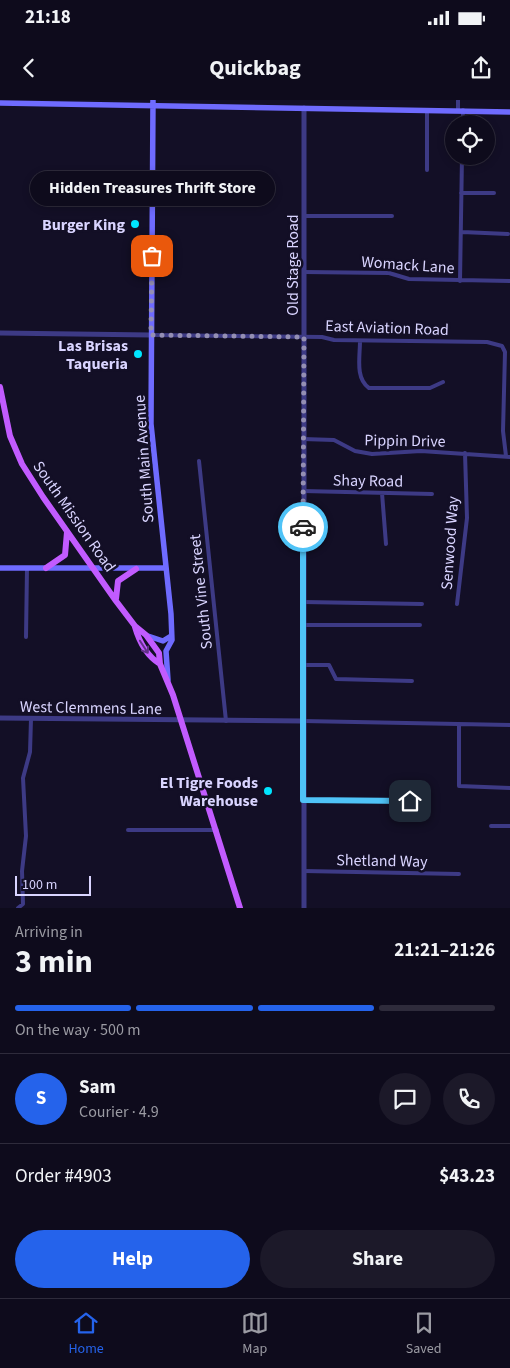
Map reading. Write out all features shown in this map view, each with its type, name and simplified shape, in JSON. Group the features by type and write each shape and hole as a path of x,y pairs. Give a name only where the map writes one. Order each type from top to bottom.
{"main road":[{"path":"0,103 153,103 219,107 510,112"},
{"name":"South Main Avenue","path":"153,103 151,424 166,568 170,636 172,640 166,652 168,680"},
{"name":"South Mission Road","path":"0,387 10,436 22,464 116,601 159,653 160,664 168,680 182,721 240,908"},
{"path":"46,568 65,555 67,531"},
{"path":"0,568 166,568"},
{"path":"116,601 118,581 136,568"},
{"name":"South Mission Road","path":"135,626 139,638 152,659 160,664"},
{"path":"146,635 158,641 163,641 170,636"}],"street":[{"path":"219,100 219,107"},
{"path":"458,100 461,115"},
{"name":"Old Stage Road","path":"304,108 304,908"},
{"path":"427,110 427,170"},
{"path":"460,281 462,165"},
{"path":"461,193 494,193"},
{"path":"304,216 392,216"},
{"path":"462,232 508,234"},
{"name":"Womack Lane","path":"304,272 390,272 409,279 510,282"},
{"path":"0,333 151,335"},
{"name":"East Aviation Road","path":"151,335 304,337 360,341 487,342 502,346 505,352 503,431 508,457"},
{"path":"360,341 360,377 362,383 368,388 430,388 443,382"},
{"name":"Pippin Drive","path":"303,439 334,440 355,451 372,454 421,451 508,457"},
{"name":"Senwood Way","path":"457,604 467,518 465,453"},
{"name":"South Vine Street","path":"199,460 226,721"},
{"name":"Shay Road","path":"303,491 432,494"},
{"path":"382,492 386,544"},
{"path":"26,568 26,637"},
{"path":"303,602 422,604"},
{"path":"303,625 420,625"},
{"path":"303,665 329,665 336,680 412,681"},
{"name":"West Clemmens Lane","path":"0,718 303,722"},
{"path":"18,908 23,904 22,871 26,836 23,778 30,752 30,719"},
{"path":"303,722 510,725"},
{"path":"459,724 459,786 510,788"},
{"path":"303,800 428,801"},
{"path":"492,826 510,826"},
{"path":"128,830 217,830"},
{"name":"Shetland Way","path":"304,871 459,874"}],"way so far":[{"path":"152,256 151,335 304,337 303,527"}],"place":[{"name":"Burger King","path":"135,224"},
{"name":"Hidden Treasures Thrift Store","path":"152,256"},
{"name":"Las Brisas Taqueria","path":"138,354"},
{"name":"El Tigre Foods Warehouse","path":"268,791"}],"route":[{"path":"303,527 303,800 410,801"}]}
